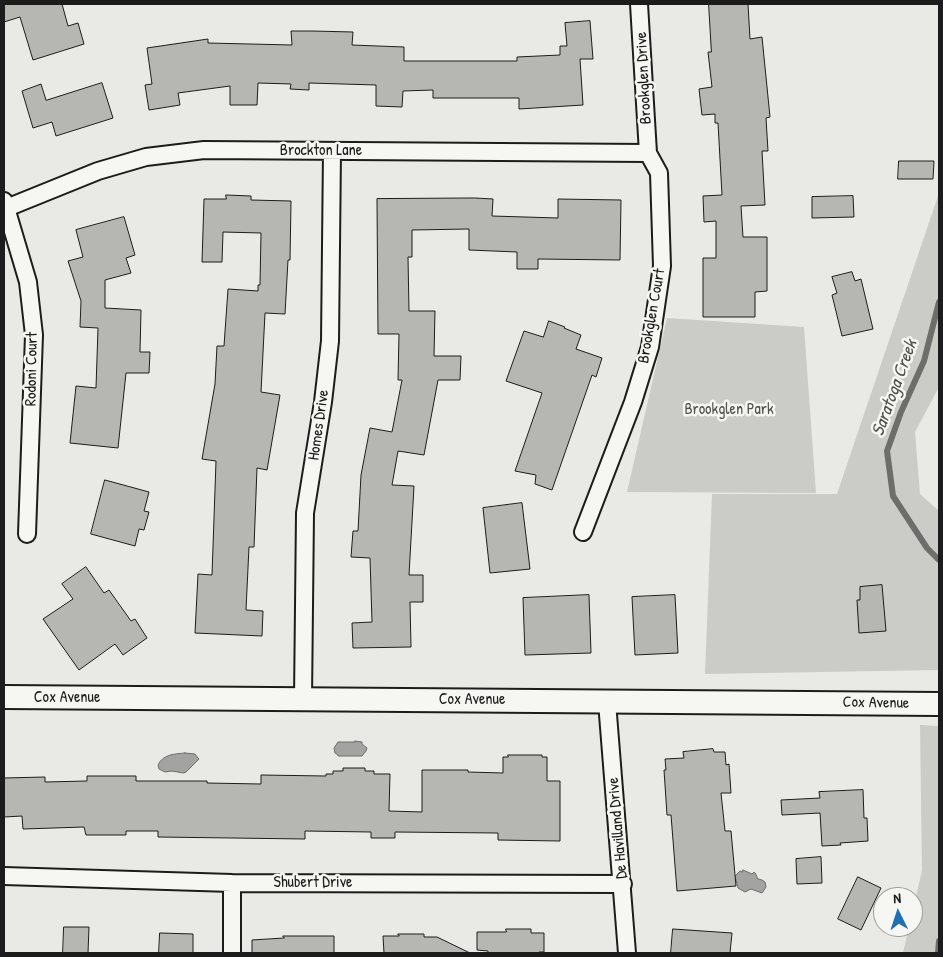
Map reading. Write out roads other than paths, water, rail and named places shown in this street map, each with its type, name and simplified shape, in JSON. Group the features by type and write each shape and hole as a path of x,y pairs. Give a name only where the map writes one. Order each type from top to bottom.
{"main road":[{"name":"Cox Avenue","path":"4,697 939,704"}],"street":[{"name":"Brookglen Drive","path":"639,4 648,153"},
{"name":"Brockton Lane","path":"4,206 98,171 146,157 204,150 648,153"},
{"name":"Homes Drive","path":"303,699 306,513 330,341 332,151"},
{"name":"Brookglen Court","path":"583,532 633,402 650,347 662,266 659,173 648,153"},
{"name":"Rodoni Court","path":"4,206 28,282 34,336 27,534"},
{"name":"De Havilland Drive","path":"607,702 628,953"},
{"name":"Shubert Drive","path":"4,876 232,883 623,884"},
{"path":"232,883 232,953"}],"waterway":[{"name":"Saratoga Creek","path":"939,302 924,361 901,412 887,451 893,496 927,548 939,560"},
{"name":"Saratoga Creek","path":"938,953 939,941"}],"park label":[{"name":"Brookglen Park","path":"729,410"}]}
